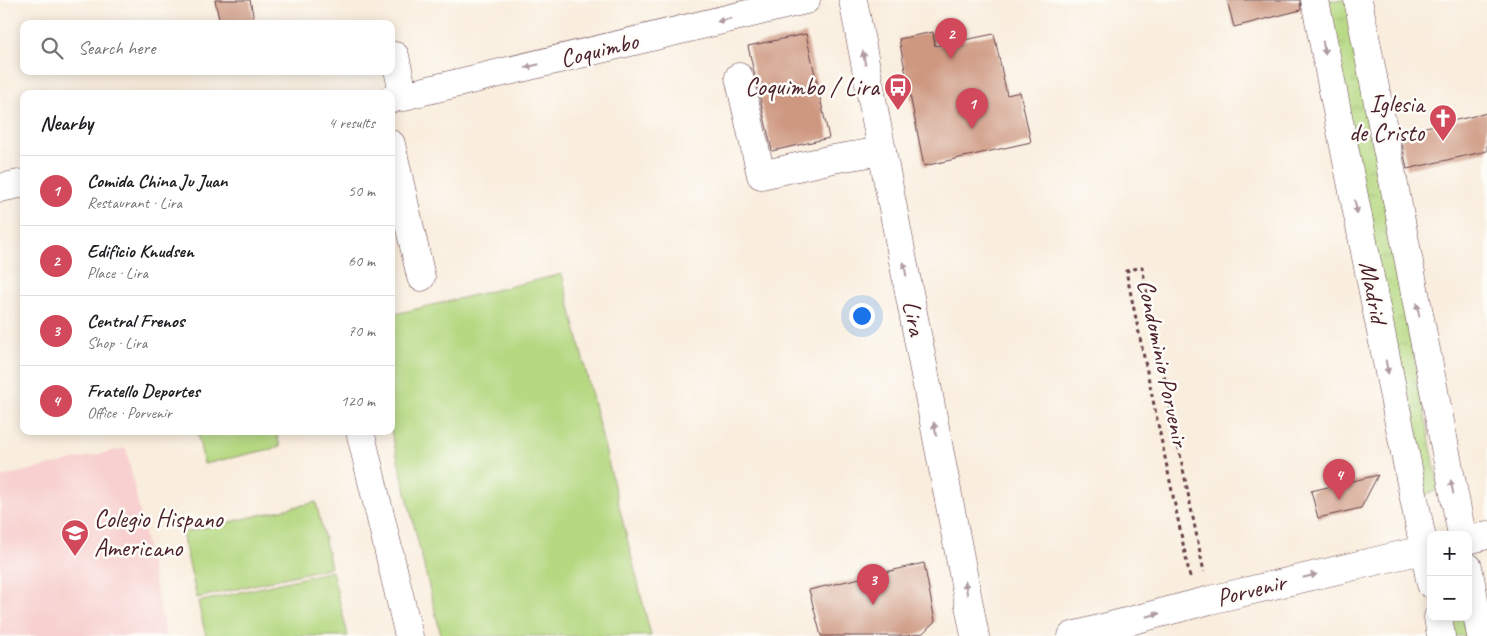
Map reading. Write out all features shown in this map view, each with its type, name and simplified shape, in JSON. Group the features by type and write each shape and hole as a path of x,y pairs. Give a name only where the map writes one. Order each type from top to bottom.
{"street":[{"name":"Coquimbo","path":"398,98 806,0"},
{"name":"Lira","path":"853,0 975,636"},
{"name":"Madrid","path":"1315,0 1427,549"},
{"name":"Madrid","path":"1358,0 1461,531"},
{"path":"395,56 398,98"},
{"path":"739,77 761,175 833,159 882,151"},
{"path":"395,161 422,277"},
{"path":"0,188 20,184"},
{"path":"361,435 409,636"},
{"path":"1472,539 1487,535"},
{"name":"Porvenir","path":"1072,636 1220,598 1427,549"},
{"path":"1470,576 1481,636"},
{"path":"1439,621 1442,636"}],"path":[{"name":"Condominio Porvenir","path":"1187,563 1126,271 1142,267 1201,558"}],"shaded area":[{"name":"Colegio Hispano Americano","path":"126,448 166,636 0,636 0,477"}],"green space":[{"path":"1324,0 1347,0 1439,489 1428,494 1420,493"},
{"path":"562,274 651,636 441,636 392,435 395,435 395,314"},
{"path":"198,435 277,435 280,447 204,464"},
{"path":"316,502 331,567 197,598 182,533"},
{"path":"332,571 348,636 206,636 198,602"},
{"path":"1446,621 1468,621 1471,636 1449,636"}],"building":[{"path":"215,0 250,0 254,20 219,20"},
{"path":"1227,0 1300,0 1301,10 1234,27"},
{"path":"933,32 935,46 994,34 1007,95 1020,92 1031,142 924,166 899,39"},
{"path":"806,34 829,138 772,151 748,46"},
{"name":"Iglesia de Cristo","path":"1487,113 1487,151 1407,169 1400,133"},
{"path":"1378,475 1361,508 1318,518 1311,491"},
{"path":"924,563 935,621 923,633 907,636 821,636 809,590"}],"place":[{"name":"Edificio Knudsen","path":"951,59"},
{"name":"Coquimbo / Lira","path":"898,111"},
{"name":"Comida China Ju Juan","path":"972,129"},
{"name":"Iglesia de Cristo","path":"1443,142"},
{"name":"Fratello Deportes","path":"1339,500"},
{"name":"Colegio Hispano Americano","path":"75,557"},
{"name":"Central Frenos","path":"873,605"}]}
